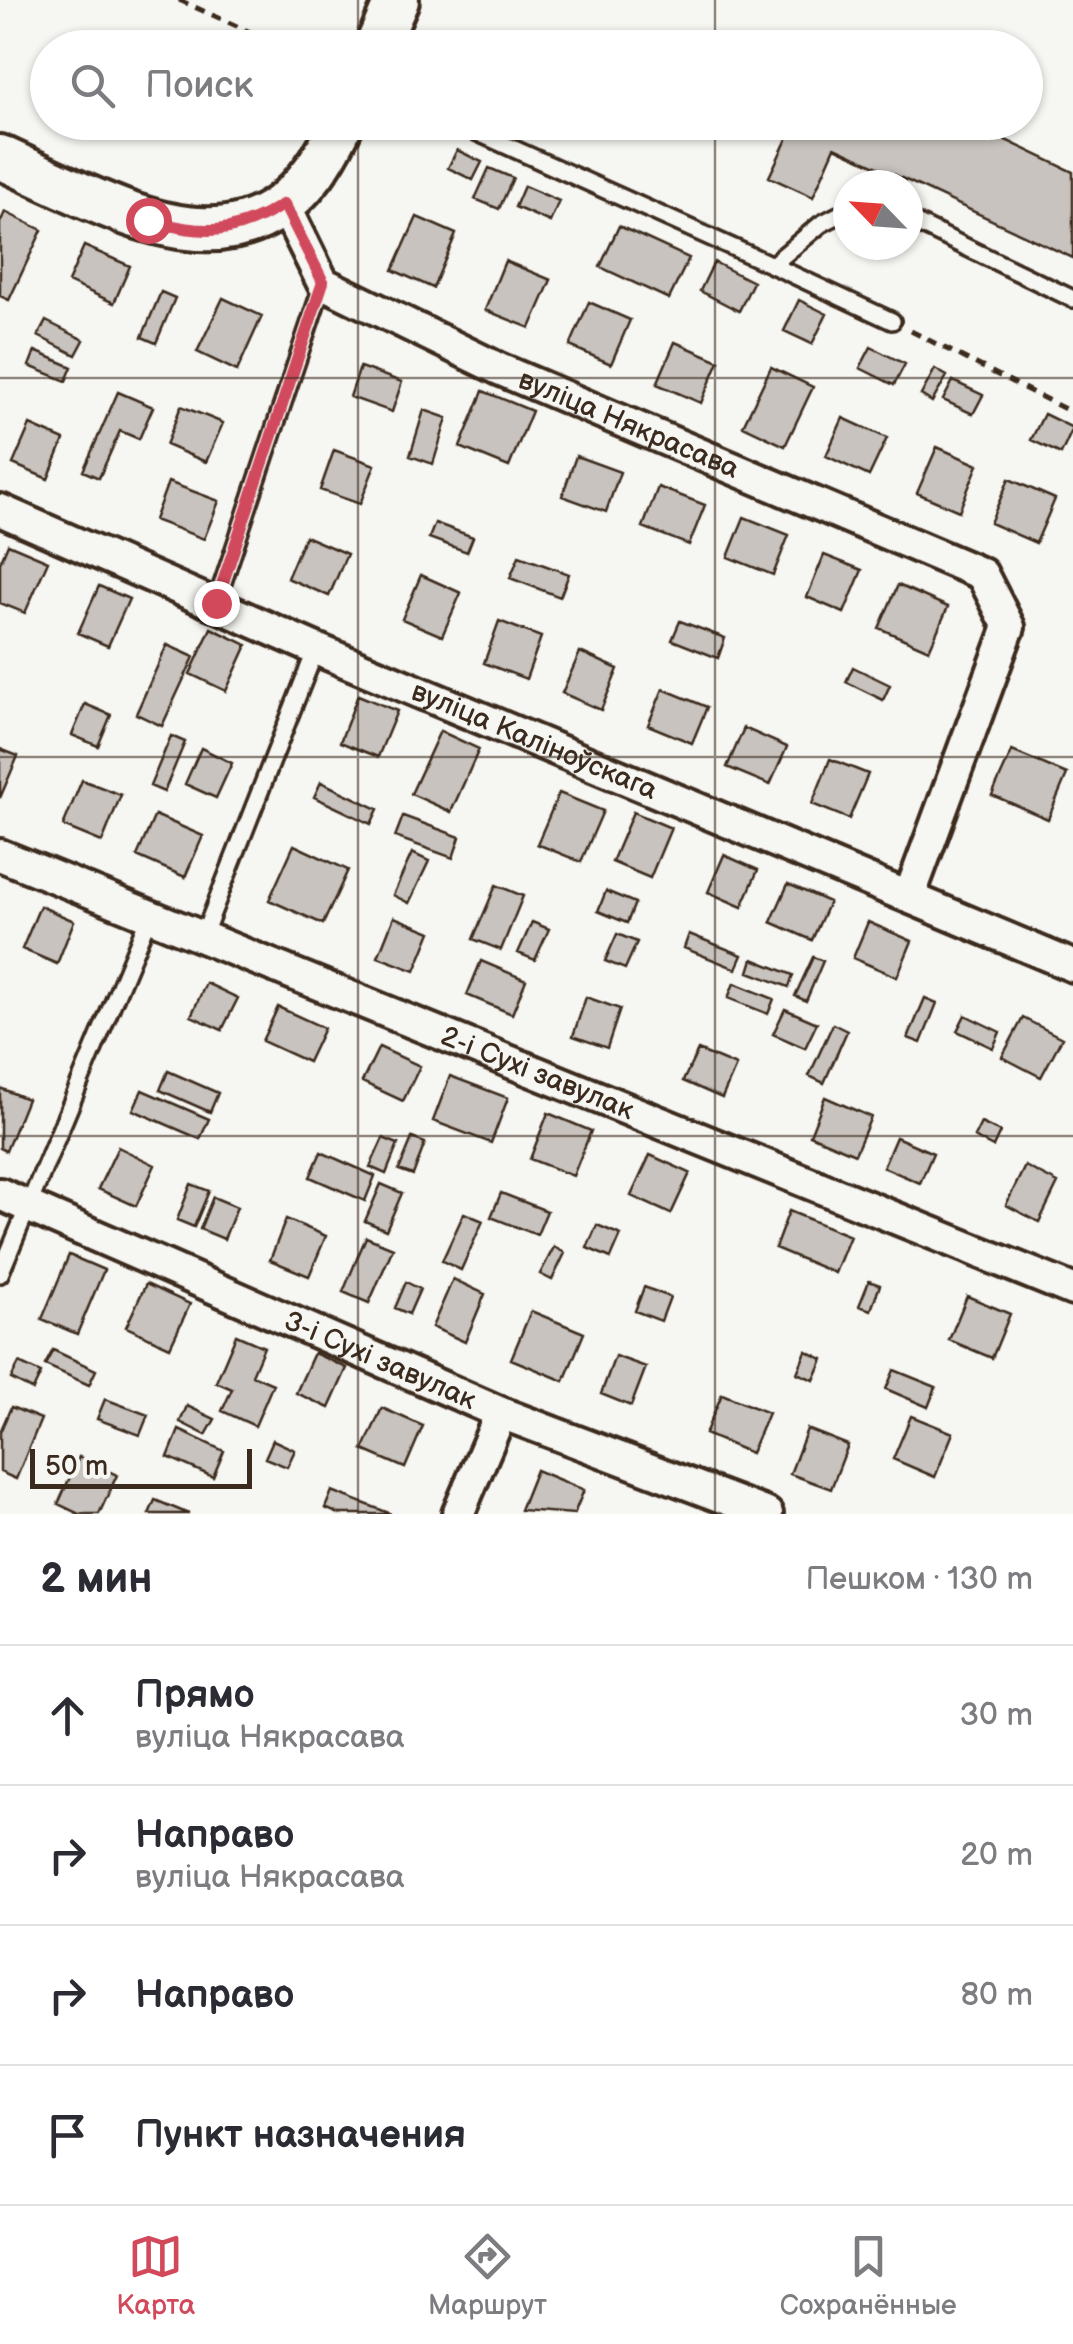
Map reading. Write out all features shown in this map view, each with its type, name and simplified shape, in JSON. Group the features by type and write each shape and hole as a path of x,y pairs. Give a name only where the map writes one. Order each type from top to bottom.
{"street":[{"path":"384,30 397,0"},
{"path":"0,158 98,202 190,231 210,232 252,224 284,204 310,177 332,140"},
{"path":"284,204 323,282"},
{"name":"вуліца Някрасава","path":"323,282 499,368 982,574 1009,627 910,897"},
{"name":"вуліца Каліноўскага","path":"0,510 316,649 1073,966"},
{"name":"2-і Сухі завулак","path":"0,856 1073,1290"},
{"name":"3-і Сухі завулак","path":"0,1194 501,1413 767,1514"},
{"path":"458,1514 501,1413"}],"lane":[{"path":"494,140 892,321"},
{"path":"772,265 833,218"},
{"path":"923,227 1073,299"},
{"path":"216,603 323,282"},
{"path":"202,939 316,649"},
{"path":"0,1274 148,919"}],"path":[{"path":"179,0 246,30"},
{"path":"892,321 1073,413"}],"building":[{"path":"786,140 1006,140 1073,172 1073,258 923,188 923,170 884,170 835,147 813,197 769,177"},
{"path":"457,150 482,162 473,180 448,168"},
{"path":"489,168 513,178 499,209 475,199"},
{"path":"524,186 559,201 550,222 515,207"},
{"path":"5,212 42,230 9,300 0,296 0,223"},
{"path":"417,217 456,234 433,288 393,270"},
{"path":"619,226 689,258 669,299 600,267"},
{"path":"84,246 130,266 114,303 68,282"},
{"path":"505,261 551,280 530,328 485,310"},
{"path":"714,262 753,282 739,311 700,291"},
{"path":"161,292 175,298 156,343 142,337"},
{"path":"223,298 262,316 237,371 197,352"},
{"path":"799,300 827,314 812,344 784,331"},
{"path":"589,302 630,320 611,364 570,346"},
{"path":"46,321 84,340 76,355 38,336"},
{"path":"675,342 719,361 701,403 657,384"},
{"path":"871,347 905,364 894,385 860,368"},
{"path":"35,351 72,367 66,381 29,366"},
{"path":"360,367 402,382 392,412 350,397"},
{"path":"771,367 813,387 785,446 743,426"},
{"path":"935,369 947,376 932,402 921,395"},
{"path":"953,381 983,395 973,414 943,400"},
{"path":"483,391 532,411 509,467 460,447"},
{"path":"118,392 153,407 139,439 120,431 99,478 83,471"},
{"path":"181,406 223,423 206,462 166,445"},
{"path":"424,410 447,418 433,464 410,456"},
{"path":"1044,414 1073,428 1061,454 1031,440"},
{"path":"843,418 887,438 869,476 826,456"},
{"path":"30,425 64,440 48,479 13,464"},
{"path":"937,447 978,465 959,511 917,493"},
{"path":"334,450 375,465 360,504 320,490"},
{"path":"576,456 620,472 606,512 562,496"},
{"path":"1009,479 1055,499 1036,543 990,523"},
{"path":"168,482 219,501 204,539 154,520"},
{"path":"658,487 705,505 689,545 643,527"},
{"path":"744,517 789,535 773,575 728,557"},
{"path":"435,523 473,537 467,552 429,538"},
{"path":"305,536 347,554 329,596 287,578"},
{"path":"8,544 48,561 25,613 0,603 0,563"},
{"path":"824,555 862,570 844,613 807,597"},
{"path":"519,556 569,574 560,597 510,578"},
{"path":"421,575 461,593 442,636 402,619"},
{"path":"898,585 948,607 929,650 879,628"},
{"path":"99,586 129,599 108,646 78,633"},
{"path":"499,621 541,637 526,679 484,663"},
{"path":"680,621 725,638 718,658 672,640"},
{"path":"211,628 247,645 226,691 190,674"},
{"path":"167,645 194,657 162,726 136,714"},
{"path":"580,652 618,669 601,710 562,693"},
{"path":"853,667 890,685 883,700 846,682"},
{"path":"663,689 707,707 692,743 648,725"},
{"path":"358,695 397,711 378,757 340,742"},
{"path":"85,704 111,715 98,746 72,735"},
{"path":"744,728 787,747 770,785 727,767"},
{"path":"440,731 479,749 451,812 411,794"},
{"path":"171,736 185,742 164,792 150,786"},
{"path":"201,748 232,763 216,798 185,784"},
{"path":"0,749 18,756 0,798"},
{"path":"1012,751 1067,774 1048,819 992,795"},
{"path":"830,759 868,774 849,819 812,804"},
{"path":"82,780 121,795 102,842 63,826"},
{"path":"321,782 378,809 371,824 314,797"},
{"path":"559,793 603,811 581,862 537,844"},
{"path":"633,812 671,828 650,878 612,862"},
{"path":"155,815 203,836 185,877 137,856"},
{"path":"403,816 460,837 453,858 395,837"},
{"path":"294,845 348,870 323,924 269,900"},
{"path":"412,853 429,861 409,903 393,895"},
{"path":"724,855 758,870 742,907 708,892"},
{"path":"788,884 829,902 812,940 771,922"},
{"path":"496,885 523,896 501,950 473,939"},
{"path":"606,891 635,903 627,923 598,911"},
{"path":"40,906 74,921 57,964 22,949"},
{"path":"394,917 431,932 415,971 378,957"},
{"path":"532,922 549,929 535,960 518,953"},
{"path":"868,922 912,941 897,977 853,958"},
{"path":"617,934 637,942 625,969 605,961"},
{"path":"689,934 742,955 736,969 684,948"},
{"path":"813,957 823,961 806,1001 795,996"},
{"path":"753,959 793,975 789,987 749,972"},
{"path":"481,961 526,980 512,1014 467,995"},
{"path":"206,983 238,998 222,1030 191,1016"},
{"path":"734,983 774,999 768,1014 728,998"},
{"path":"586,997 620,1009 607,1048 573,1036"},
{"path":"925,998 937,1003 921,1043 908,1038"},
{"path":"278,1007 324,1028 308,1062 262,1041"},
{"path":"785,1009 817,1023 805,1048 773,1034"},
{"path":"965,1015 1000,1032 993,1048 957,1031"},
{"path":"1023,1018 1062,1038 1041,1077 1002,1057"},
{"path":"833,1024 847,1031 824,1083 809,1076"},
{"path":"379,1047 420,1066 403,1101 362,1082"},
{"path":"698,1050 736,1066 722,1098 683,1081"},
{"path":"168,1071 218,1093 210,1112 160,1090"},
{"path":"450,1076 508,1098 491,1143 433,1121"},
{"path":"0,1088 27,1099 6,1151 0,1148"},
{"path":"142,1090 209,1119 200,1139 133,1110"},
{"path":"825,1097 871,1117 855,1154 810,1135"},
{"path":"548,1113 591,1131 573,1176 530,1159"},
{"path":"981,1123 1000,1132 993,1147 974,1137"},
{"path":"896,1137 933,1153 920,1183 883,1167"},
{"path":"383,1138 398,1144 386,1174 370,1167"},
{"path":"412,1138 425,1143 413,1175 399,1170"},
{"path":"118,1147 155,1165 136,1206 98,1189"},
{"path":"321,1152 375,1176 365,1201 310,1177"},
{"path":"650,1155 690,1173 671,1214 631,1196"},
{"path":"1025,1166 1058,1183 1039,1222 1006,1205"},
{"path":"191,1184 209,1191 194,1227 177,1220"},
{"path":"381,1184 402,1193 386,1230 365,1221"},
{"path":"501,1193 547,1211 537,1235 491,1217"},
{"path":"213,1197 237,1207 224,1239 200,1229"},
{"path":"789,1211 850,1236 835,1273 775,1248"},
{"path":"464,1213 483,1221 461,1270 442,1261"},
{"path":"286,1219 326,1236 309,1276 270,1260"},
{"path":"597,1225 621,1235 611,1258 587,1248"},
{"path":"366,1237 393,1248 369,1303 343,1292"},
{"path":"554,1247 565,1253 552,1280 540,1274"},
{"path":"69,1255 104,1270 77,1334 42,1319"},
{"path":"453,1279 485,1294 465,1342 432,1327"},
{"path":"869,1281 880,1285 871,1310 859,1306"},
{"path":"406,1282 420,1289 409,1314 395,1308"},
{"path":"146,1284 190,1304 170,1347 126,1327"},
{"path":"644,1287 670,1297 661,1321 635,1311"},
{"path":"967,1296 1010,1314 992,1358 949,1340"},
{"path":"531,1311 584,1333 564,1381 511,1359"},
{"path":"236,1335 264,1347 252,1375 273,1384 255,1426 222,1411 232,1389 216,1382"},
{"path":"53,1350 96,1370 89,1385 45,1365"},
{"path":"806,1351 823,1359 814,1380 797,1373"},
{"path":"314,1353 347,1368 329,1408 296,1393"},
{"path":"615,1356 646,1367 631,1406 601,1394"},
{"path":"19,1363 41,1373 33,1390 11,1379"},
{"path":"894,1370 936,1387 928,1407 886,1389"},
{"path":"722,1394 768,1413 751,1453 705,1434"},
{"path":"105,1399 148,1415 140,1435 97,1419"},
{"path":"187,1406 215,1419 206,1435 180,1422"},
{"path":"11,1407 41,1419 16,1479 0,1472 0,1432"},
{"path":"382,1408 423,1426 405,1468 363,1450"},
{"path":"911,1416 953,1433 935,1477 893,1459"},
{"path":"807,1429 848,1445 831,1489 790,1474"},
{"path":"179,1430 224,1451 213,1477 168,1457"},
{"path":"273,1440 295,1450 287,1467 265,1458"},
{"path":"79,1457 117,1475 99,1514 79,1514 58,1504"},
{"path":"536,1470 584,1490 574,1514 520,1510"},
{"path":"332,1491 389,1513 339,1514 325,1508"},
{"path":"155,1500 189,1514 149,1514"}],"route":[{"path":"148,220 210,232 252,224 284,204 323,282 216,603"}]}
